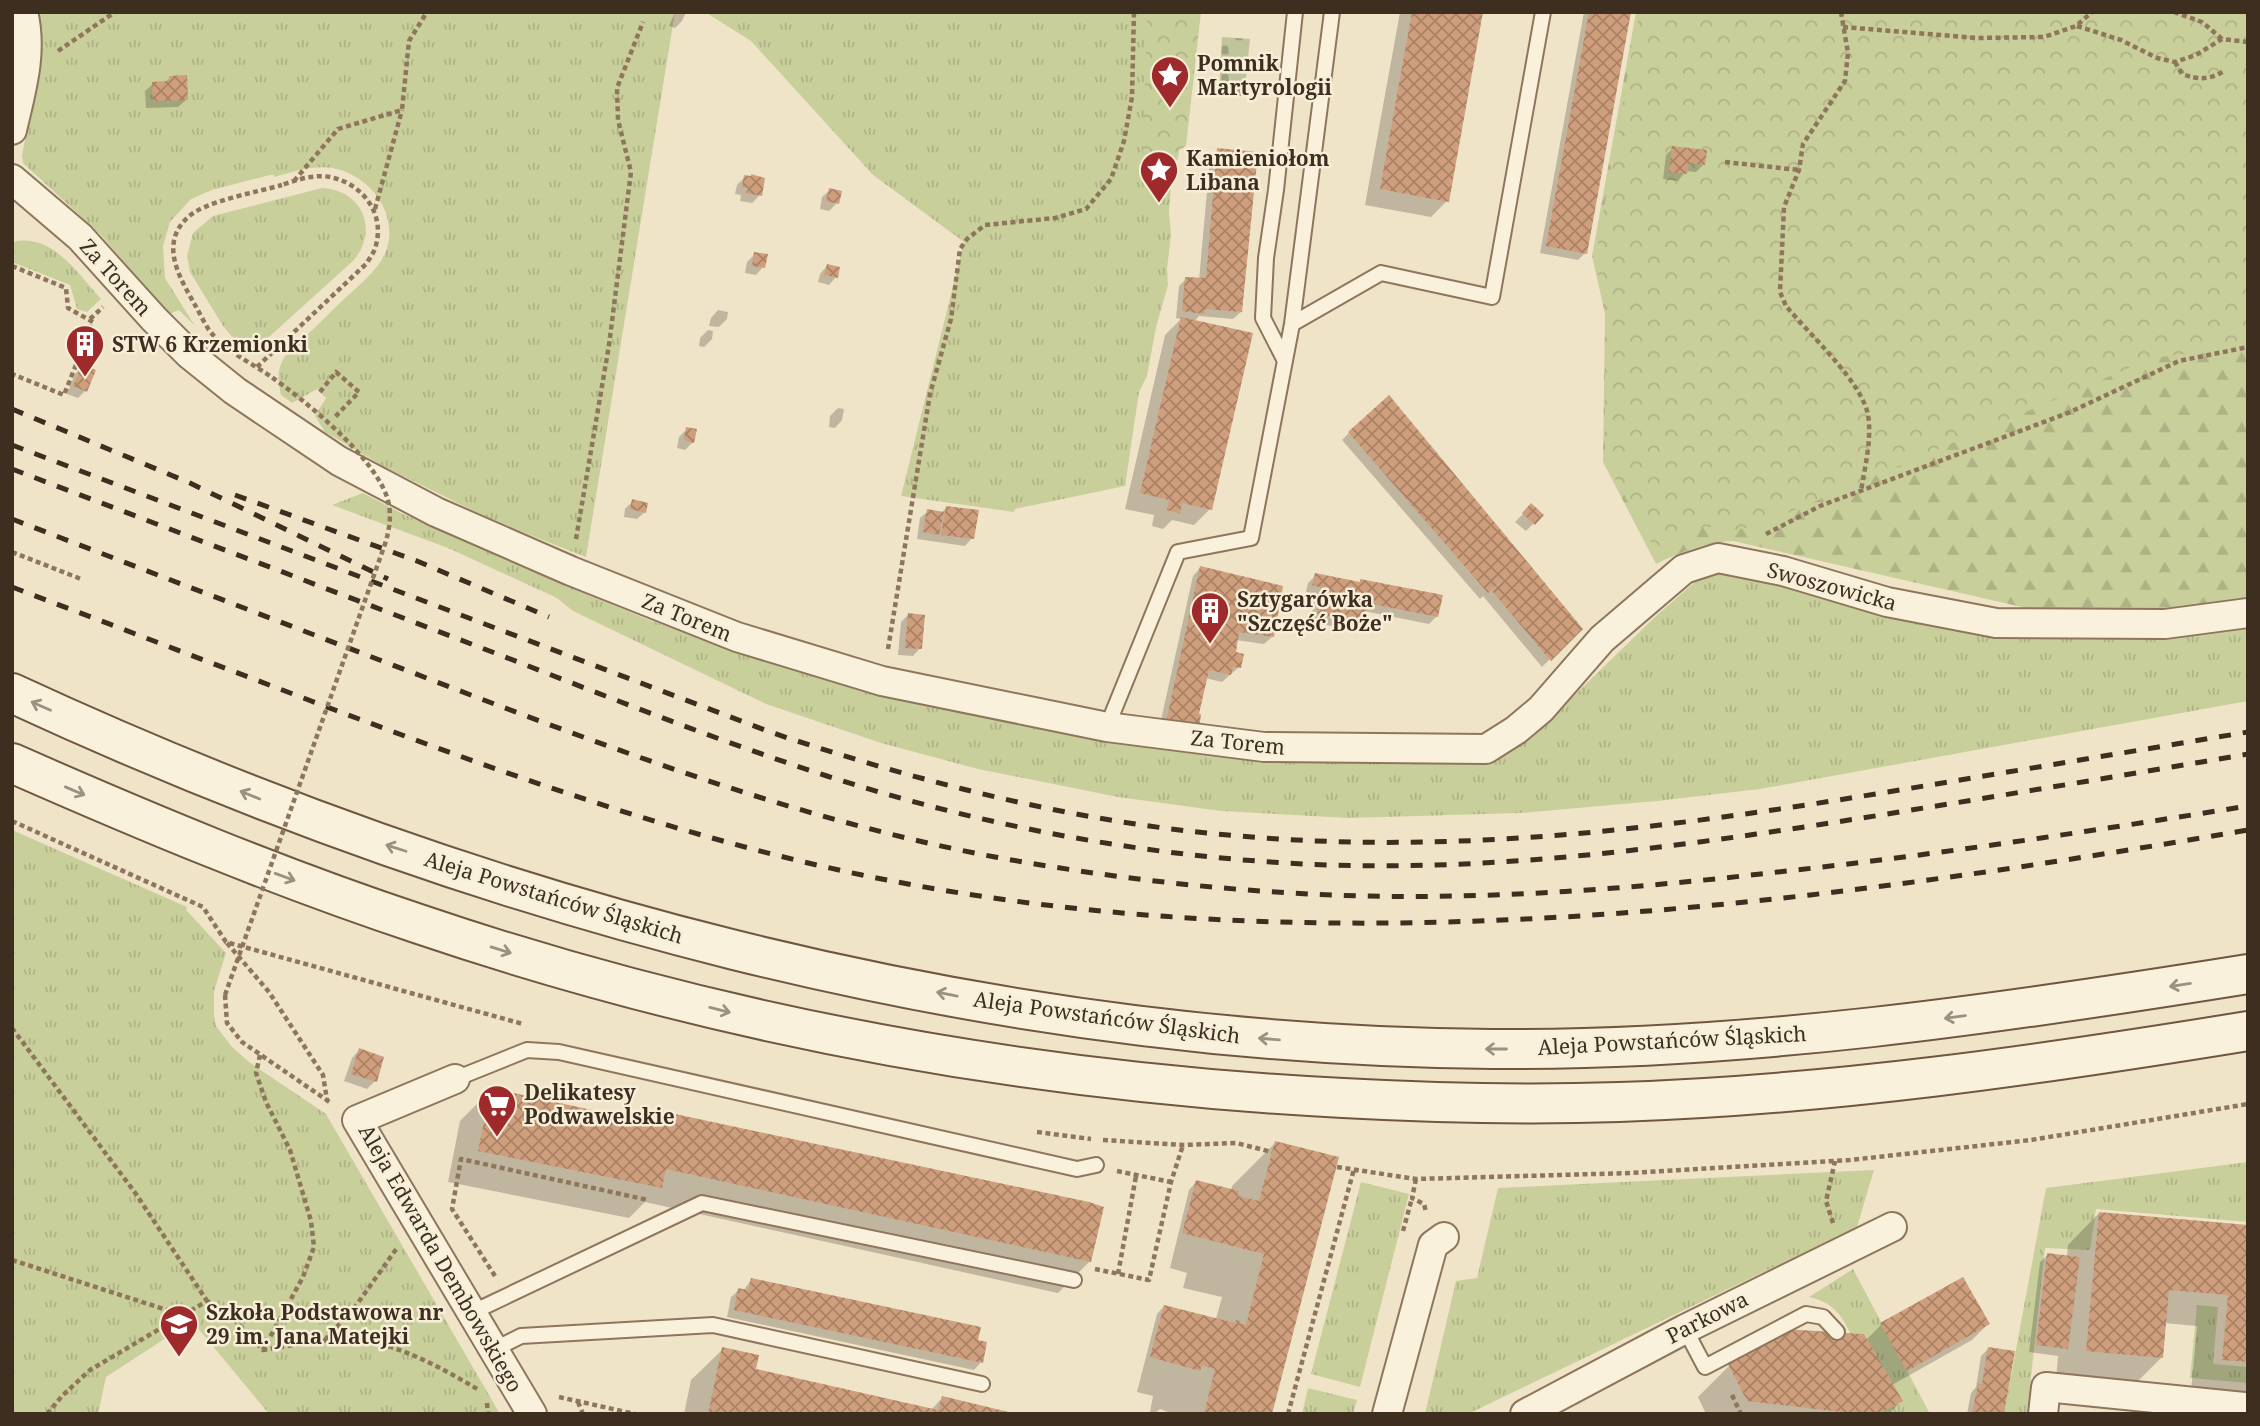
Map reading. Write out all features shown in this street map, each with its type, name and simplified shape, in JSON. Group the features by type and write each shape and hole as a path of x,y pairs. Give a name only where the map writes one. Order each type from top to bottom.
{"main road":[{"name":"Aleja Powstańców Śląskich","path":"12,693 168,762 313,821 516,888 639,925 740,951 963,998 1185,1031 1412,1048 1589,1048 1737,1039 1936,1020 2248,974"},
{"path":"12,764 216,851 422,926 524,957 670,998 824,1033 1056,1073 1179,1087 1419,1102 1620,1102 1920,1080 2037,1065 2248,1031"}],"street":[{"path":"12,130 25,74 27,27 23,12"},
{"name":"Za Torem","path":"12,179 61,218 171,337 235,391 339,461 436,512 737,637 882,681 1107,727 1264,747 1486,749"},
{"name":"Swoszowicka","path":"1486,749 1516,730 1541,709 1602,639 1684,569 1718,558 1783,570 1887,602 1996,623 2165,624 2248,613"},
{"name":"Aleja Edwarda Dembowskiego","path":"455,1079 357,1119 532,1414"},
{"name":"Parkowa","path":"1525,1414 1560,1406 1685,1329 1892,1227"},
{"path":"1387,1414 1433,1245 1444,1237"},
{"path":"2043,1414 2046,1387 2244,1407"}],"lane":[{"path":"1285,361 1264,318 1266,258 1295,12"},
{"path":"1107,727 1178,552 1251,538 1292,324 1332,12"},
{"path":"1292,324 1381,273 1492,297 1543,12"},
{"path":"455,1079 527,1050 559,1052 1077,1169 1096,1165"},
{"path":"472,1312 702,1203 1074,1280"},
{"path":"1685,1329 1705,1367 1806,1314 1823,1317 1837,1332"},
{"path":"495,1349 521,1336 713,1325 982,1384"}],"path":[{"path":"25,74 115,12"},
{"path":"235,391 274,349 366,264 376,247 378,230 375,210 402,110 409,41 427,12"},
{"path":"882,681 930,394 951,319 960,249 967,239 985,225 1055,218 1086,209 1111,179 1124,141 1132,97 1134,12"},
{"path":"1841,12 1848,53 1845,81 1803,144 1799,170 1784,207 1780,292 1786,306 1850,379 1865,402 1869,435 1860,492"},
{"path":"1843,27 1977,38 2044,37 2076,26 2092,12"},
{"path":"2174,12 2202,22 2222,39 2248,42"},
{"path":"571,570 608,345 631,172 618,120 617,88 643,22"},
{"path":"2076,26 2121,40 2157,58 2175,62 2196,55 2222,39"},
{"path":"2175,62 2182,74 2199,79 2213,77 2224,71"},
{"path":"293,181 338,129 402,110"},
{"path":"1725,162 1799,170"},
{"path":"12,821 203,907 226,943 269,992 323,1075 327,1100 242,1042 227,1023 225,995 389,529 391,516 387,496 362,457 292,391 230,351 212,335 175,270 173,251 178,232 187,218 203,207 293,181 328,176 348,183 366,197 375,210"},
{"path":"12,266 66,288 68,307 92,317 93,322 64,395 12,374"},
{"path":"1718,558 1820,506 2068,413 2179,361 2248,347"},
{"path":"320,392 336,372 359,392 328,424"},
{"path":"12,552 81,579"},
{"path":"226,943 513,1023 536,1025"},
{"path":"12,1028 136,1194 207,1301 228,1313 263,1350"},
{"path":"260,1055 256,1073 290,1150 311,1222 314,1247 303,1277 263,1350"},
{"path":"1337,1167 1416,1179 1631,1173 1835,1161 2031,1140 2248,1104"},
{"path":"1037,1132 1089,1139 1183,1145 1236,1143 1272,1152"},
{"path":"1095,1269 1149,1280 1171,1182 1183,1145"},
{"path":"1831,1217 1826,1201 1835,1161"},
{"path":"460,1165 452,1209 497,1278 488,1283"},
{"path":"1288,1414 1354,1169"},
{"path":"1129,1174 1171,1182"},
{"path":"1118,1275 1136,1176"},
{"path":"324,1340 350,1313 404,1239"},
{"path":"12,1260 173,1312 181,1317"},
{"path":"47,1414 90,1370 207,1301"},
{"path":"263,1350 324,1340 370,1342 436,1365 487,1395"},
{"path":"1732,1395 1741,1414"},
{"path":"578,1401 583,1414"}],"green space":[{"path":"37,12 675,12 586,557 494,521 383,466 325,432 315,416 326,398 317,389 292,403 281,395 279,372 288,352 368,277 381,261 388,246 387,217 372,190 361,180 332,168 310,168 212,190 191,199 170,222 163,246 165,278 195,326 179,310 169,314 100,234 23,163 22,155 40,64"},
{"path":"705,12 1192,12 1178,135 1179,153 1171,186 1168,285 1156,327 1147,376 1139,392 1125,486 1015,509 1014,512 901,496 964,242 873,175 751,41"},
{"name":"Kamieniołom Libana","path":"1147,12 1201,12 1186,146 1142,173"},
{"path":"1636,12 2248,12 2248,600 2156,610 2039,611 1733,541 1693,548 1656,564 1603,462 1605,314 1592,256"},
{"path":"1639,12 2248,12 2248,344 2153,358 1757,526 1736,530 1720,526 1688,529 1660,558 1605,461 1605,314 1595,259"},
{"path":"1222,37 1250,39 1244,96 1219,94"},
{"path":"322,188 336,190 356,203 365,224 361,248 354,260 269,337 244,346 223,326 190,272 187,256 193,233 213,216"},
{"path":"17,241 43,244 54,251 74,268 101,299 87,312 77,309 70,285 12,262 12,243"},
{"path":"363,493 401,513 649,620 814,676 924,706 1163,748 1300,759 1412,763 1491,762 1528,740 1655,617 1705,573 1746,575 2006,636 2061,638 2165,635 2248,627 2248,701 1760,789 1657,801 1520,813 1348,818 1221,811 1118,797 978,769 881,743 766,704 573,611 557,598 448,548 332,505"},
{"path":"12,830 187,907 186,910 226,953 214,991 216,1026 232,1047 249,1062 326,1114 500,1414 269,1414 192,1321 106,1377 98,1414 12,1414"},
{"path":"2248,1162 2248,1222 2096,1209 2090,1250 2045,1248 2027,1414 2004,1414 2046,1188"},
{"path":"1874,1170 1857,1227 1468,1414 1425,1414 1456,1281 1477,1278 1498,1188"},
{"path":"1361,1182 1409,1194 1360,1387 1311,1374"},
{"path":"1853,1269 1930,1414 1877,1414 1903,1401 1864,1334 1850,1333 1834,1309 1809,1297"},
{"path":"2197,1305 2218,1307 2213,1364 2248,1367 2248,1383 2190,1378"},
{"path":"1308,1388 1357,1400 1353,1414 1302,1414"}],"building":[{"path":"1412,12 1483,12 1449,202 1380,189"},
{"path":"1589,12 1631,12 1587,254 1546,246"},
{"path":"187,75 188,100 153,101 152,82 169,81 169,76"},
{"path":"1672,146 1707,150 1705,165 1689,163 1687,174 1669,172"},
{"path":"1217,148 1258,152 1242,312 1205,309 1204,314 1182,311 1185,277 1206,278"},
{"path":"744,175 765,178 762,196 746,193 748,188 742,187"},
{"path":"829,188 842,191 839,204 826,201"},
{"path":"754,252 768,254 765,268 752,266"},
{"path":"827,264 840,267 838,278 824,275"},
{"path":"1181,317 1253,333 1212,510 1182,503 1180,514 1167,510 1169,500 1140,493"},
{"name":"STW 6 Krzemionki","path":"82,364 96,370 87,392 73,386"},
{"path":"1389,395 1583,629 1551,661 1492,591 1510,574 1488,593 1348,432"},
{"path":"686,427 697,429 694,443 684,440"},
{"path":"632,499 648,503 646,513 630,509"},
{"path":"1531,503 1544,515 1535,525 1522,513"},
{"path":"946,506 979,510 974,539 941,535"},
{"path":"927,509 944,512 939,535 923,532"},
{"name":"Sztygarówka \"Szczęść Boże\"","path":"1200,566 1283,586 1274,637 1239,632 1236,652 1244,654 1241,668 1233,667 1231,675 1209,670 1199,714 1199,730 1166,722"},
{"path":"1315,573 1443,595 1438,617 1367,603 1364,623 1317,614 1322,588 1312,585"},
{"path":"908,613 925,615 922,649 905,648"},
{"path":"359,1048 384,1057 377,1082 351,1074"},
{"path":"491,1088 647,1122 657,1127 661,1111 1089,1202 1104,1207 1091,1262 666,1169 662,1188 478,1151"},
{"path":"1275,1141 1339,1157 1272,1414 1204,1414 1215,1369 1202,1365 1200,1371 1150,1357 1164,1305 1235,1323 1236,1320 1246,1325 1264,1254 1182,1233 1196,1180 1239,1191 1238,1196 1259,1201"},
{"path":"2099,1212 2248,1225 2248,1362 2222,1360 2228,1295 2169,1290 2163,1358 2086,1351"},
{"path":"2047,1253 2080,1257 2068,1349 2036,1345"},
{"path":"1963,1277 1990,1324 1907,1371 1880,1323"},
{"path":"751,1278 981,1327 978,1340 987,1342 983,1363 734,1310 738,1288 748,1290"},
{"path":"1784,1329 1864,1334 1903,1401 1877,1414 1859,1414 1747,1401 1728,1364"},
{"path":"722,1347 759,1355 756,1369 938,1410 942,1396 1017,1414 708,1414"},
{"path":"1988,1347 2015,1351 2004,1414 1972,1414 1978,1383 1982,1384"}],"railway":[{"path":"12,409 190,483 388,579"},
{"path":"12,445 770,732 827,751 1001,798 1060,811 1179,830 1324,841 1408,842 1574,834 1739,815 2248,732"},
{"path":"12,469 662,718 827,776 949,811 1074,838 1138,848 1265,862 1328,865 1398,866 1536,859 1675,845 1812,826 2248,754"},
{"path":"235,495 417,561 549,617"},
{"path":"12,519 521,714 721,785 857,825 926,842 995,857 1132,878 1271,892 1363,896 1467,896 1571,891 1726,878 1896,858 2248,806"},
{"path":"12,587 335,710 596,803 794,860 862,875 1034,904 1207,919 1381,923 1556,917 1730,904 1904,883 2248,830"}],"place":[{"name":"Pomnik Martyrologii","path":"1170,109"},
{"name":"Kamieniołom Libana","path":"1159,204"},
{"name":"STW 6 Krzemionki","path":"85,378"},
{"name":"Sztygarówka \"Szczęść Boże\"","path":"1210,645"},
{"name":"Delikatesy Podwawelskie","path":"497,1138"},
{"name":"Szkoła Podstawowa nr 29 im. Jana Matejki","path":"179,1358"}]}
